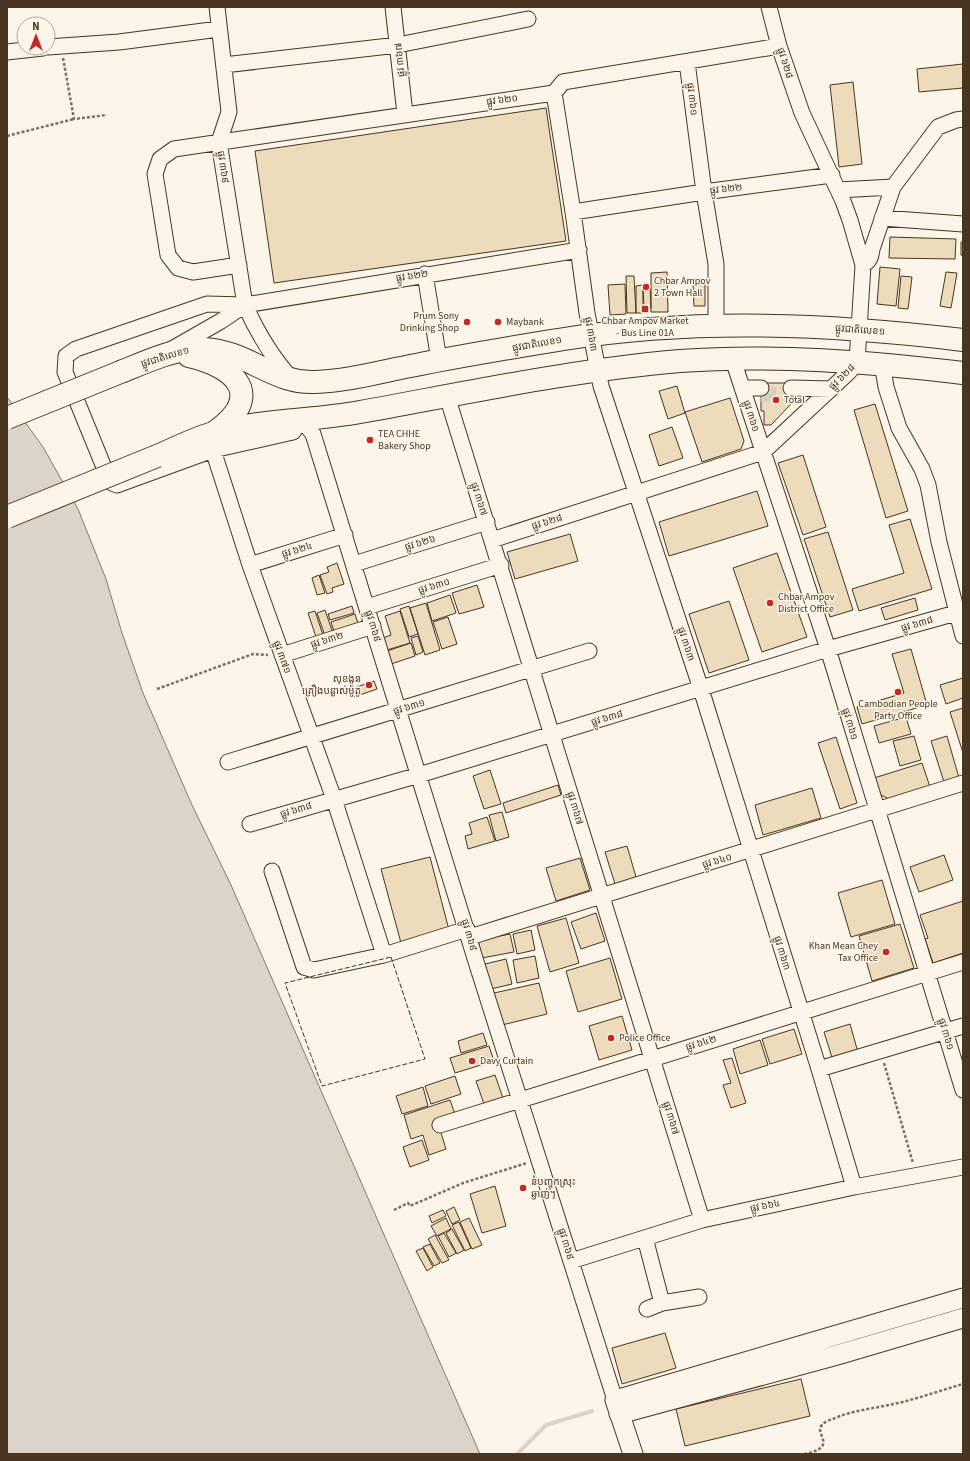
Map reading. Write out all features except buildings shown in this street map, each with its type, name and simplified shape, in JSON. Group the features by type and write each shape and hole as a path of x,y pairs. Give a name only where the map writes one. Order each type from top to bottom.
{"highway":[{"name":"ផ្លូវជាតិលេខ១","path":"7,418 156,357 191,348 207,348 224,351 255,364 279,378 294,381 313,382 338,380 439,360 592,335 646,329 716,326 772,326 860,329 963,340"},
{"path":"156,357 175,355 200,359 217,365 229,372 234,378 240,390 241,398 239,409 213,442"},
{"path":"7,517 157,456 213,442 257,424 348,414 598,371 683,361 733,360 882,363 963,373"}],"main road":[{"path":"617,1407 963,1298"},
{"path":"617,1407 837,1355 963,1318"},
{"name":"ផ្លូវ ៣៦៩","path":"617,1407 633,1454"}],"street":[{"name":"ផ្លូវ ៣៦៩","path":"217,7 229,112 219,142 245,305 255,327 273,358 294,381"},
{"name":"ផ្លូវ ៣៦៧","path":"393,7 405,114"},
{"name":"ផ្លូវ ៦២៨","path":"492,540 763,452 828,392 857,362 863,266 850,220 832,175 802,113 779,46 769,7"},
{"path":"224,65 398,44 528,19"},
{"path":"56,47 119,42 219,29"},
{"path":"554,93 563,82 779,46"},
{"name":"ផ្លូវ ៣៦១","path":"687,62 704,192 716,264 716,326"},
{"name":"ផ្លូវ ៦២០","path":"239,265 193,272 178,268 168,255 155,174 160,159 174,148 554,93"},
{"name":"ផ្លូវ ៣៦៣","path":"554,93 601,386 751,850 854,1187"},
{"path":"863,266 871,258 872,249 892,187 938,127 963,119"},
{"name":"ផ្លូវ ៦២២","path":"573,212 704,192 832,175"},
{"path":"838,190 892,187"},
{"path":"882,218 963,224"},
{"name":"ផ្លូវ ៦២២","path":"245,305 425,274 579,250"},
{"path":"425,274 439,360"},
{"path":"213,442 117,485 110,482 64,372 66,356 76,349 207,304 245,305"},
{"path":"156,357 221,321 245,305"},
{"name":"ផ្លូវ ៣៦១","path":"733,360 828,649 876,811 963,1090"},
{"path":"882,363 886,387 899,428 922,468 928,485 939,542 960,612 963,636"},
{"path":"743,391 761,391"},
{"path":"791,392 828,392"},
{"name":"ផ្លូវ ៣៦៧","path":"447,396 533,669 702,1220"},
{"name":"ផ្លូវ ៣៦៩","path":"301,419 313,434 617,1407"},
{"name":"ផ្លូវ ៣៧១","path":"213,442 250,565 334,799 384,954"},
{"name":"ផ្លូវ ៦២៦","path":"354,564 487,522"},
{"name":"ផ្លូវ ៦២៤","path":"250,565 345,535"},
{"name":"ផ្លូវ ៦៣០","path":"367,607 500,565"},
{"name":"ផ្លូវ ៦៣៨","path":"250,824 419,775 828,649 960,612"},
{"name":"ផ្លូវ ៦៣២","path":"282,655 373,626"},
{"name":"ផ្លូវ ៦៣១","path":"228,762 589,651"},
{"name":"ផ្លូវ ៦៤០","path":"272,871 304,967 314,970 469,933 603,897 963,783"},
{"name":"ផ្លូវ ៦៤២","path":"440,1125 963,962"},
{"path":"819,1069 963,1026"},
{"name":"ផ្លូវ ៦៦៤","path":"571,1261 702,1220 854,1187 963,1166"},
{"path":"646,1238 662,1303"},
{"path":"648,1309 662,1303 698,1297"}],"path":[{"path":"56,51 67,74 74,119"},
{"path":"7,136 74,119 107,115"},
{"path":"157,689 254,654 282,655"},
{"path":"881,1050 917,1175"},
{"path":"394,1210 408,1204 410,1206 463,1183 539,1159"},
{"path":"804,1454 819,1450 822,1447 821,1425 836,1418 903,1402 963,1384"}],"shaded area":[{"path":"7,397 43,447 78,509 106,579 122,633 143,693 192,805 231,885 480,1454 7,1454"}],"waterway":[{"path":"517,1454 546,1425 592,1411"}],"tunnel":[{"path":"761,394 791,395"}],"fence":[{"path":"391,957 425,1059 322,1086 285,983 391,957"}],"place":[{"name":"Chbar Ampov 2 Town Hall","path":"646,287"},
{"name":"Chbar Ampov Market - Bus Line 01A","path":"645,309"},
{"name":"Prum Sony Drinking Shop","path":"467,322"},
{"name":"Maybank","path":"498,322"},
{"name":"Total","path":"776,400"},
{"name":"TEA CHHE Bakery Shop","path":"370,440"},
{"name":"Chbar Ampov District Office","path":"770,603"},
{"name":"សុខងួន គ្រឿងបន្លាស់ម៉ូតូ","path":"369,685"},
{"name":"Cambodian People Party Office","path":"898,692"},
{"name":"Khan Mean Chey Tax Office","path":"886,952"},
{"name":"Police Office","path":"611,1038"},
{"name":"Davy Curtain","path":"472,1061"},
{"name":"នំបញ្ចុកស្រុះ ឆ្ងាញ់ៗ","path":"523,1188"}]}
